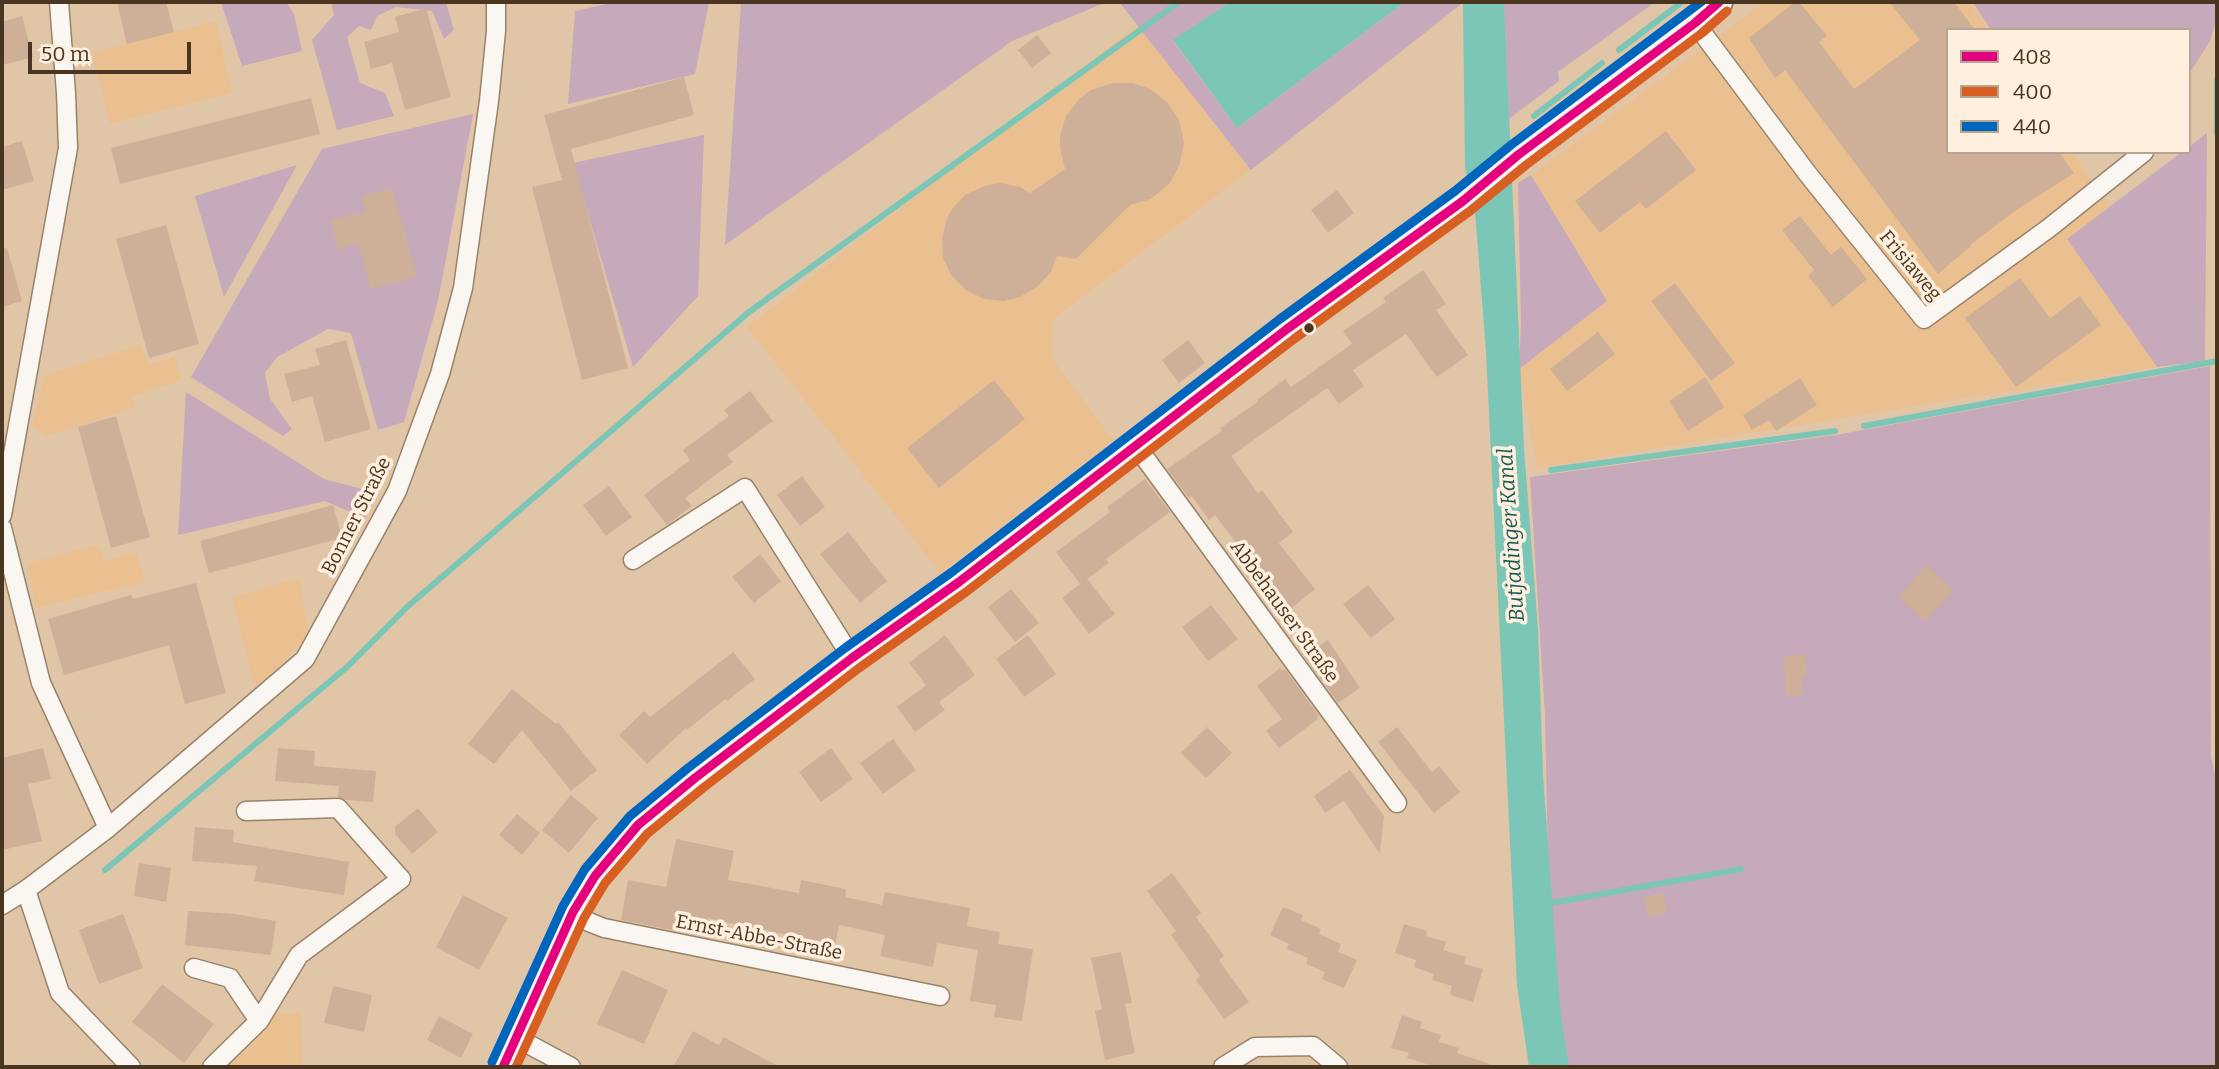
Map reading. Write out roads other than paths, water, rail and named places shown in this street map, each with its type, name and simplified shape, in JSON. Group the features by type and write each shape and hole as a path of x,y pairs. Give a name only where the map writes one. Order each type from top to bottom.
{"street":[{"path":"2,515 68,148 59,2"},
{"name":"Bonner Straße","path":"2,905 108,828 305,659 402,482 440,374 463,288 489,101 496,2"},
{"path":"503,1067 573,912 595,876 638,825 852,658 959,582 1287,329 1463,201 1518,155 1695,23 1719,2"},
{"name":"Frisiaweg","path":"1695,23 1807,173 1924,319 2049,228 2142,154"},
{"name":"Abbehauser Straße","path":"1137,447 1397,803"},
{"path":"633,559 745,488 852,658"},
{"path":"2,527 41,683 108,828"},
{"path":"212,1067 259,1021 299,955 401,879 338,808 246,811"},
{"path":"26,890 60,993 131,1067"},
{"name":"Ernst-Abbe-Straße","path":"573,912 604,928 940,996"},
{"path":"194,968 230,978 259,1021"},
{"path":"517,1038 571,1067"},
{"path":"1223,1067 1255,1047 1313,1046 1338,1067"}],"water":[{"path":"1230,2 1405,2 1237,128 1173,40"},
{"name":"Butjadinger Kanal","path":"1463,2 1504,2 1524,449 1538,629 1543,775 1560,1009 1569,1067 1529,1067 1517,985 1486,352 1475,211 1465,168"}],"waterway":[{"path":"105,870 347,667 407,607 749,312 1179,2"},
{"path":"1619,50 1682,2"},
{"path":"1534,116 1602,63"},
{"path":"2217,80 2217,133"},
{"path":"1864,426 2217,361"},
{"path":"1551,470 1835,431"},
{"path":"1546,904 1741,869"}]}
